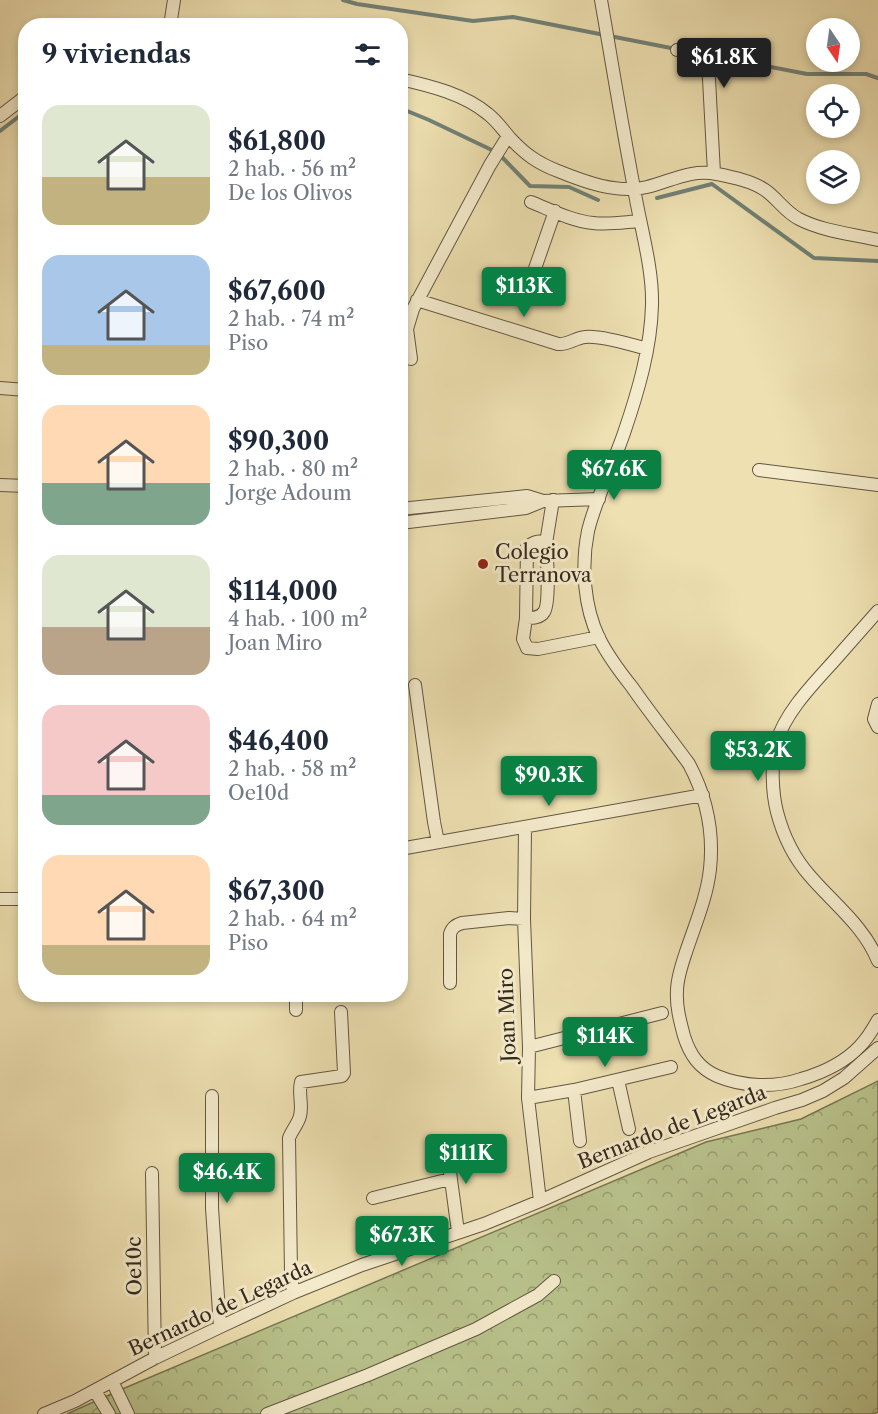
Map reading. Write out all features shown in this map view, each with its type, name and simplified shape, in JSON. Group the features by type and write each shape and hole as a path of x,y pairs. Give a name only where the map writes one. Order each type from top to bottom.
{"street":[{"path":"171,18 174,0"},
{"path":"601,0 649,272 652,302 647,349 624,431 588,531 585,561 586,591 598,638 689,764 703,795 710,834 710,871 676,989 681,1023 687,1045 696,1062 708,1072 726,1080 744,1084 781,1085 818,1074 847,1057 861,1046 878,1020"},
{"path":"677,50 705,56 708,60 714,173"},
{"path":"408,81 446,91 476,106 489,115 505,141 546,167 570,176 609,188 634,189 660,184 680,176 714,173 750,183 765,190 790,215 810,225 878,240"},
{"path":"0,116 18,102"},
{"path":"408,324 417,300 505,141"},
{"path":"531,202 593,223 640,221"},
{"path":"532,277 555,211"},
{"path":"417,300 558,344 591,337 624,342 647,349"},
{"path":"408,336 411,359"},
{"path":"0,388 18,389"},
{"path":"759,470 878,485"},
{"path":"0,485 18,486"},
{"path":"408,507 527,496 548,500 599,499"},
{"path":"408,522 526,508 548,500"},
{"path":"526,618 542,615 547,604 548,500"},
{"path":"425,506 427,520"},
{"path":"546,543 537,541 527,547 526,618 523,639 527,648 531,650 598,638"},
{"path":"878,611 808,690 785,723 776,744 773,779 780,822 797,858 810,876 865,936 878,961"},
{"path":"415,685 438,842"},
{"path":"878,704 874,719 878,727"},
{"path":"408,848 703,795"},
{"name":"Joan Miro","path":"525,826 524,919 528,1098 540,1201"},
{"path":"0,899 18,899"},
{"path":"450,983 450,934 456,925 509,918 524,919"},
{"path":"296,1002 296,1010"},
{"path":"293,1293 289,1138 300,1118 299,1088 301,1082 342,1076 344,1073 341,1012"},
{"path":"528,1047 662,1013"},
{"path":"861,1046 874,1052"},
{"name":"Bernardo de Legarda","path":"44,1414 75,1401 155,1358 220,1327 362,1264 484,1224 649,1152 823,1091 843,1078 874,1052"},
{"path":"528,1098 574,1090 671,1067"},
{"path":"618,1080 629,1129"},
{"path":"574,1090 580,1141"},
{"path":"212,1096 212,1208 220,1327"},
{"path":"446,1142 458,1232"},
{"name":"Oe10c","path":"152,1173 155,1358"},
{"path":"373,1198 450,1179"},
{"path":"267,1414 368,1375 476,1329 538,1295 554,1281"},
{"path":"111,1381 128,1414"},
{"path":"95,1391 109,1414"}],"green space":[{"path":"878,1081 878,1412 873,1414 67,1414 706,1142 801,1119"}],"waterway":[{"path":"343,0 473,21 513,17 676,49"},
{"path":"710,55 807,74 866,74 878,78"},
{"path":"408,111 498,153 530,186 569,187 598,200"},
{"path":"0,131 18,117"},
{"path":"657,198 712,184 814,258 878,261"}],"place":[{"name":"Colegio Terranova","path":"483,564"}]}
